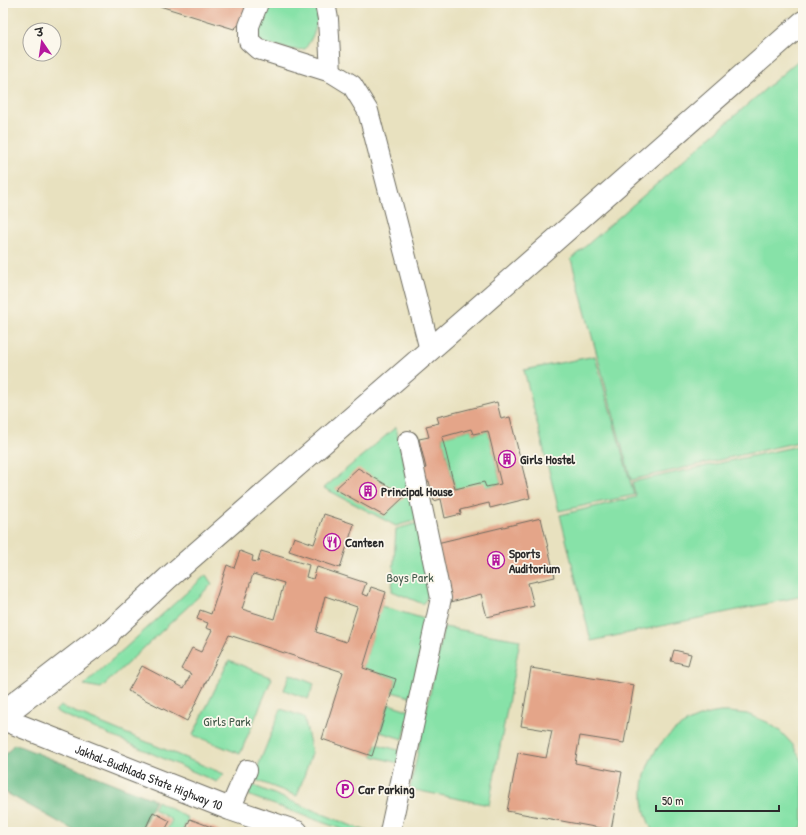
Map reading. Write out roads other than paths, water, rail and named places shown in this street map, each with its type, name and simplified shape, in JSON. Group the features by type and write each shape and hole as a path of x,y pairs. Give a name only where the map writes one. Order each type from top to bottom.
{"main road":[{"path":"111,631 168,578 803,22"},
{"name":"Jakhal-Budhlada State Highway 10","path":"3,719 230,809 297,832"}],"street":[{"path":"258,3 249,26 249,41 258,49 331,72 352,85 368,110 430,350"},
{"path":"325,3 328,18 331,72"},
{"path":"390,832 441,598 408,441"},
{"path":"3,711 104,634 111,631"},
{"path":"3,716 109,637 111,631"},
{"path":"230,809 247,770"}],"place":[{"name":"Girls Hostel","path":"507,459"},
{"name":"Principal House","path":"368,491"},
{"name":"Canteen","path":"332,542"},
{"name":"Sports Auditorium","path":"496,560"},
{"name":"Car Parking","path":"345,789"}],"park label":[{"name":"Boys Park","path":"410,577"},
{"name":"Girls Park","path":"227,721"}]}
